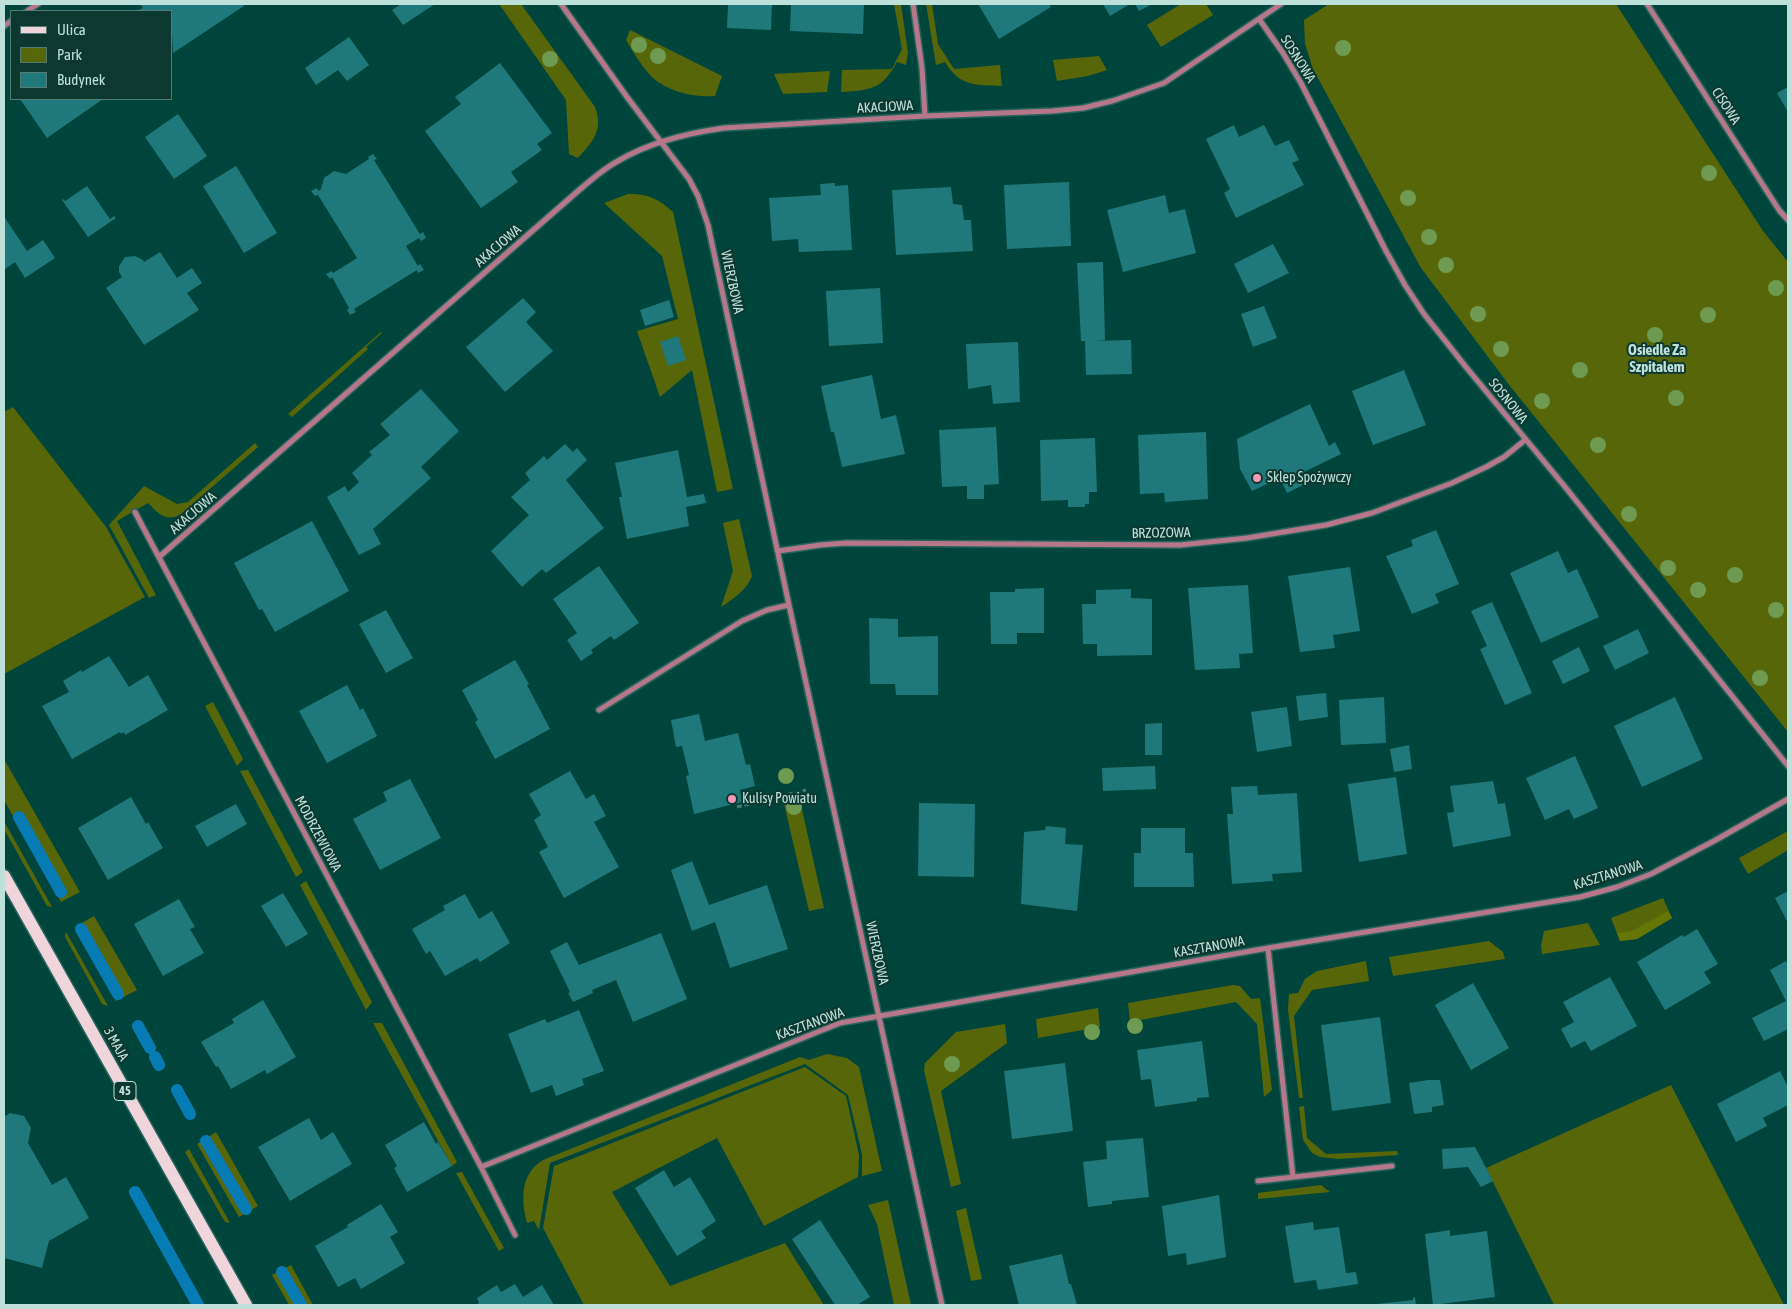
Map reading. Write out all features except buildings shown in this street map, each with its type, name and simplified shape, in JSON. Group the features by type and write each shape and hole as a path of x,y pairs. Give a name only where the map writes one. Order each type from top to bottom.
{"main road":[{"name":"3 MAJA","path":"4,876 246,1305"}],"street":[{"name":"WIERZBOWA","path":"561,4 627,97 689,179 698,196 708,225 942,1305"},
{"name":"AKACJOWA","path":"913,4 922,68 925,116"},
{"name":"AKACJOWA","path":"160,557 602,171 634,152 693,132 724,128 1083,108 1112,101 1164,83 1281,4"},
{"name":"CISOWA","path":"1647,4 1760,180 1788,220"},
{"name":"SOSNOWA","path":"1259,19 1301,83 1405,285 1424,314 1788,766"},
{"name":"BRZOZOWA","path":"778,551 846,543 1180,545 1247,538 1326,525 1372,513 1452,483 1486,467 1504,457 1525,440"},
{"name":"MODRZEWIOWA","path":"135,512 481,1167"},
{"path":"599,710 742,622 766,610 789,605"},
{"name":"KASZTANOWA","path":"481,1167 840,1023 1268,948 1580,897 1617,887 1659,870 1788,799"},
{"path":"1268,948 1293,1177"},
{"path":"1258,1181 1392,1166"},
{"path":"481,1167 515,1234"}],"path":[{"path":"737,807 806,790"}],"green space":[{"path":"499,4 521,4 595,107 598,123 595,136 578,158 569,154 566,100"},
{"path":"894,4 901,4 908,53 906,65 897,62 886,78 874,87 841,92 842,70 892,69 902,49"},
{"path":"926,4 932,4 938,44 954,69 1000,65 1002,86 969,83 957,76 945,62 936,65"},
{"path":"1181,4 1206,4 1213,15 1161,47 1147,25"},
{"path":"1329,4 1616,4 1763,231 1788,262 1788,732 1510,386 1421,268 1313,69 1305,44 1304,20"},
{"path":"630,30 722,76 715,96 698,96 680,92 656,81 643,67 626,40"},
{"path":"1099,56 1107,70 1088,76 1057,81 1053,60"},
{"path":"830,71 827,92 783,94 774,74"},
{"path":"628,194 652,198 673,212 733,489 717,492 692,370 660,397 637,331 678,319 662,256 604,203"},
{"path":"381,332 366,347 368,349 292,417 288,414"},
{"path":"13,407 106,527 145,597 4,674 4,412"},
{"path":"255,443 258,447 180,515 166,517 148,503 117,521 156,595 149,598 109,525 144,486 177,504 188,502"},
{"path":"739,519 752,576 743,590 721,607 733,571 723,523"},
{"path":"213,702 243,759 237,766 205,706"},
{"path":"4,759 80,892 61,902 4,800"},
{"path":"248,770 303,872 296,877 240,771"},
{"path":"799,796 824,908 809,911 783,799"},
{"path":"4,821 52,907 47,906 4,829"},
{"path":"1788,831 1788,850 1748,874 1739,858"},
{"path":"306,881 372,1002 366,1010 300,885"},
{"path":"1663,898 1672,918 1637,939 1620,941 1611,918"},
{"path":"1668,911 1672,918 1637,939 1620,941 1617,933 1632,931"},
{"path":"94,916 137,990 116,1001 75,927"},
{"path":"1588,923 1600,945 1542,954 1541,946 1544,931"},
{"path":"66,932 108,1006 102,1004 65,937"},
{"path":"1489,941 1503,952 1505,959 1393,976 1389,957"},
{"path":"1366,961 1369,981 1312,990 1294,1016 1303,1098 1299,1098 1288,1010 1289,994 1298,993 1305,979 1317,971"},
{"path":"1233,985 1240,986 1251,999 1260,998 1272,1090 1264,1097 1257,1024 1236,1002 1130,1022 1128,1003"},
{"path":"1098,1008 1100,1027 1038,1038 1036,1019"},
{"path":"373,1023 382,1023 457,1162 452,1166"},
{"path":"1005,1024 1007,1043 941,1091 961,1184 951,1187 924,1070 925,1063 956,1032"},
{"path":"827,1054 847,1058 859,1067 882,1171 862,1176 862,1154 848,1095 805,1064 550,1163 539,1230 534,1221 527,1223 523,1197 526,1180 535,1166 543,1160 800,1057 809,1060"},
{"path":"805,1067 846,1096 859,1155 858,1177 764,1226 717,1138 612,1192 670,1286 785,1243 824,1305 584,1305 543,1228 554,1166"},
{"path":"1671,1085 1784,1305 1554,1305 1486,1168"},
{"path":"1304,1106 1307,1138 1326,1154 1397,1151 1398,1155 1339,1159 1320,1157 1312,1153 1303,1140 1299,1107"},
{"path":"216,1132 258,1206 239,1217 197,1144"},
{"path":"189,1149 230,1223 225,1222 185,1152"},
{"path":"462,1172 504,1248 499,1251 456,1173"},
{"path":"1321,1185 1330,1192 1258,1199 1258,1193"},
{"path":"888,1200 911,1305 894,1305 877,1224 868,1205"},
{"path":"966,1208 982,1279 971,1281 956,1211"},
{"path":"291,1265 313,1305 289,1305 272,1275"}],"waterway":[{"path":"19,817 61,892"},
{"path":"81,929 118,994"},
{"path":"138,1026 150,1048"},
{"path":"155,1057 159,1065"},
{"path":"177,1090 190,1114"},
{"path":"206,1141 246,1209"},
{"path":"135,1192 198,1305"},
{"path":"282,1272 301,1305"}],"place":[{"name":"Sklep Spożywczy","path":"1257,478"},
{"name":"Kulisy Powiatu","path":"732,799"}],"district":[{"name":"Osiedle Za Szpitalem","path":"1657,358"}]}
